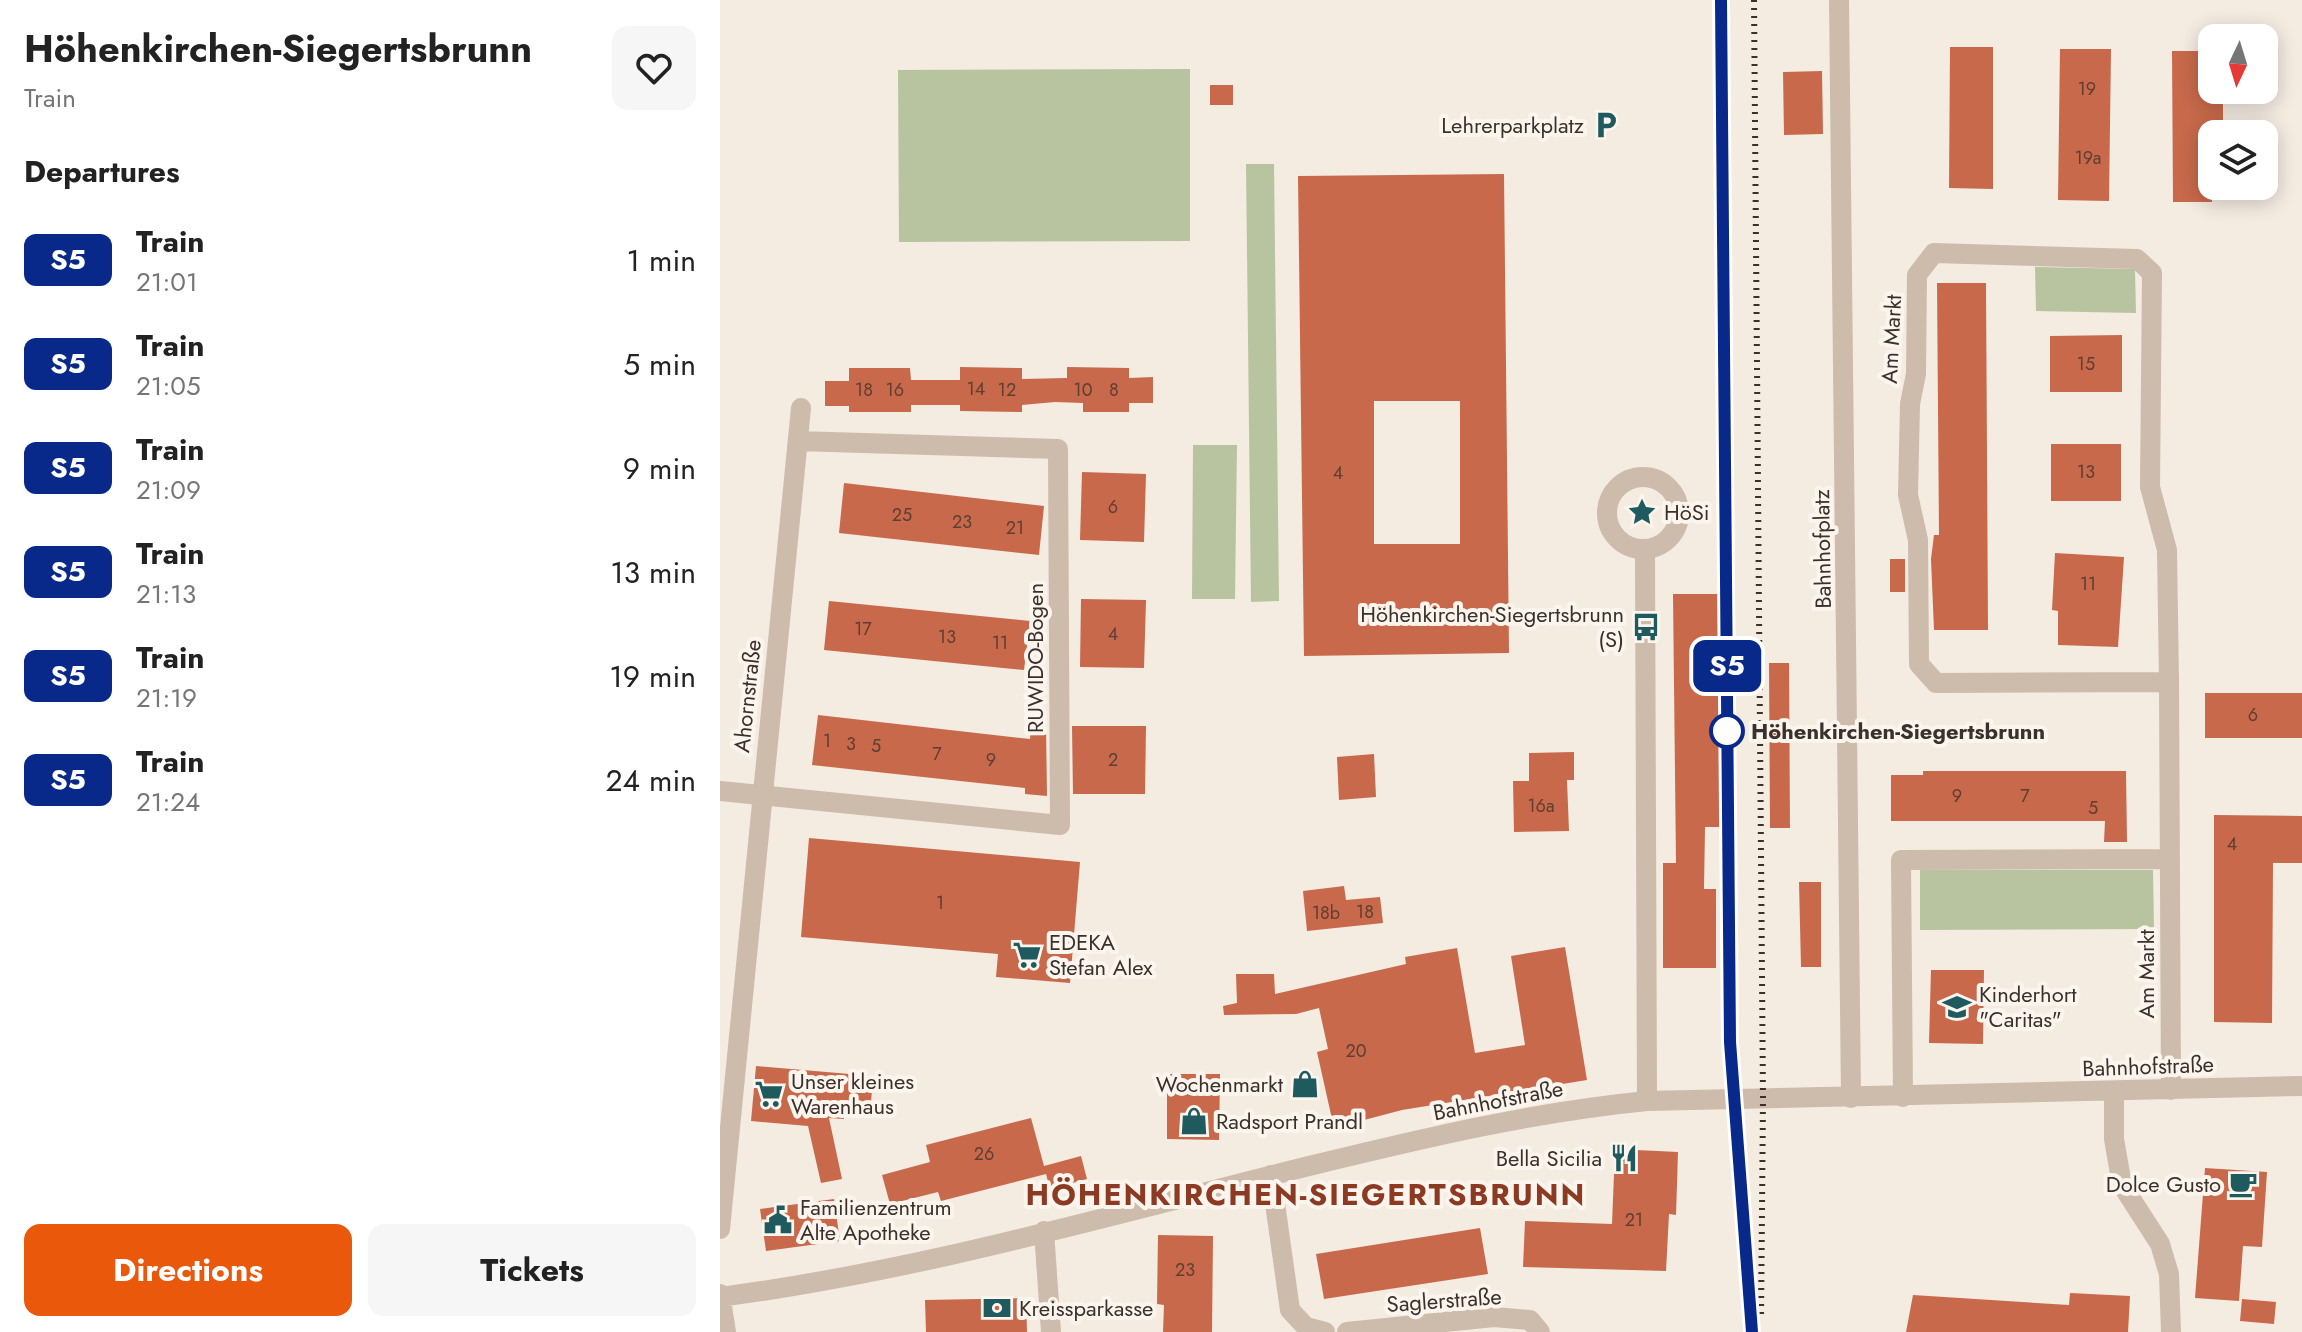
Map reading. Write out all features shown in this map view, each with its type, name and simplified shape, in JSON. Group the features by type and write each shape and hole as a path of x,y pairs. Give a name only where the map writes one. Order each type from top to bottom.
{"street":[{"name":"Bahnhofplatz","path":"1839,0 1851,1098"},
{"name":"Am Markt","path":"2169,682 1936,683 1919,664 1918,540 1908,495 1910,404 1916,374 1917,275 1934,253 2137,259 2152,273 2150,487 2167,550 2169,682 2171,1090"},
{"name":"Ahornstraße","path":"720,1229 727,1080 801,408"},
{"name":"RUWIDO-Bogen","path":"761,792 1060,825 1058,449 798,441"},
{"path":"1645,550 1647,1101"},
{"path":"720,791 761,792"},
{"path":"1903,1097 1901,860 2170,859"},
{"name":"Bahnhofstraße","path":"720,1296 886,1269 1423,1138 1598,1106 1647,1101 2302,1086"},
{"path":"2114,1091 2114,1139 2122,1185 2160,1244 2169,1274 2171,1332"},
{"path":"1271,1175 1290,1310 1306,1327 1325,1332"},
{"path":"1044,1231 1051,1332"},
{"path":"720,1296 726,1332"},
{"name":"Saglerstraße","path":"1347,1332 1494,1317 1530,1320 1540,1332"}],"green space":[{"path":"1190,69 1190,241 899,242 898,70"},
{"path":"1246,164 1274,164 1279,601 1251,602"},
{"path":"2035,267 2135,269 2136,313 2036,311"},
{"path":"1193,445 1237,445 1235,599 1192,599"},
{"path":"1920,870 2153,870 2154,929 1920,930"}],"building":[{"path":"1950,47 1993,47 1993,189 1949,188"},
{"path":"2060,49 2111,49 2109,201 2058,200"},
{"path":"2172,51 2198,51 2198,104 2223,104 2223,120 2198,120 2198,200 2212,202 2173,202"},
{"path":"1822,71 1823,134 1784,135 1783,72"},
{"path":"1210,85 1233,85 1233,105 1210,105"},
{"path":"1504,174 1509,653 1304,656 1298,176","holes":["1374,401 1460,401 1460,544 1374,544"]},
{"path":"1937,283 1986,283 1988,630 1934,630 1931,559 1934,535 1939,535"},
{"path":"2122,335 2122,392 2050,392 2050,336"},
{"path":"960,367 1022,368 1022,379 1067,378 1067,367 1129,368 1129,378 1153,377 1153,403 1129,403 1129,412 1083,412 1083,403 1055,402 1022,405 1022,412 960,411 960,405 911,405 911,412 849,412 849,406 825,406 825,381 849,381 849,368 910,368 911,380 960,380"},
{"path":"2051,444 2121,444 2121,501 2051,501"},
{"path":"1082,472 1146,474 1144,542 1080,540"},
{"path":"844,483 1044,506 1039,555 839,533"},
{"path":"2055,553 2124,557 2118,647 2058,645 2058,611 2052,610"},
{"path":"1890,559 1905,559 1905,592 1890,592"},
{"path":"1673,594 1719,594 1722,827 1705,827 1704,889 1716,889 1716,968 1663,968 1663,863 1676,863"},
{"path":"1081,599 1146,600 1144,668 1080,667"},
{"path":"829,601 1030,621 1024,670 824,650"},
{"path":"1769,663 1789,663 1790,828 1770,828"},
{"path":"2205,693 2302,693 2302,738 2205,738"},
{"path":"818,715 1030,739 1031,725 1046,726 1047,796 1025,794 1025,788 812,765"},
{"path":"1072,726 1146,726 1145,794 1073,794"},
{"path":"1574,752 1574,780 1567,780 1569,831 1514,832 1513,781 1529,781 1529,753"},
{"path":"1374,754 1376,797 1339,800 1337,757"},
{"path":"1923,771 2126,771 2127,842 2104,842 2105,821 1891,821 1891,775 1923,775"},
{"path":"2214,815 2302,816 2302,863 2273,863 2272,1023 2214,1022"},
{"path":"809,838 1080,862 1070,983 996,977 998,954 801,937"},
{"path":"1799,882 1821,882 1821,967 1801,967"},
{"path":"1344,886 1346,900 1380,897 1383,923 1307,931 1303,891"},
{"path":"1565,947 1587,1080 1402,1110 1334,1128 1317,1052 1328,1049 1319,1008 1296,1014 1224,1015 1223,1006 1237,1003 1236,974 1274,974 1275,994 1406,964 1405,957 1457,948 1475,1053 1525,1045 1511,956"},
{"name":"Kinderhort \"Caritas\"","path":"1931,970 1984,970 1983,1044 1929,1043"},
{"path":"756,1066 873,1076 870,1116 844,1113 844,1119 829,1118 842,1179 821,1183 808,1126 751,1121"},
{"path":"1167,1074 1220,1074 1219,1140 1167,1139"},
{"path":"1031,1118 1044,1166 1081,1156 1087,1179 1050,1189 1046,1174 941,1201 938,1192 890,1204 882,1175 930,1162 926,1145"},
{"path":"1615,1149 1678,1152 1676,1215 1669,1214 1666,1271 1523,1267 1525,1221 1612,1224"},
{"path":"2205,1168 2267,1172 2262,1247 2243,1246 2239,1301 2195,1298"},
{"path":"834,1199 840,1241 766,1251 760,1209"},
{"path":"1480,1228 1488,1274 1324,1299 1316,1254"},
{"path":"1158,1235 1213,1236 1212,1332 1163,1332 1164,1305 1157,1304"},
{"path":"2070,1293 2130,1296 2128,1332 1906,1332 1913,1295 2069,1305"},
{"path":"1026,1298 1027,1332 926,1332 925,1300"},
{"path":"2242,1299 2276,1302 2274,1324 2240,1321"}],"railway":[{"path":"1721,0 1730,1042 1752,1332"},
{"path":"1754,0 1763,1099 1761,1320"}],"train":[{"name":"S5","path":"1721,0 1730,1042 1752,1332"}],"place":[{"name":"Lehrerparkplatz","path":"1606,125"},
{"name":"HöSi","path":"1642,512"},
{"name":"Höhenkirchen-Siegertsbrunn (S)","path":"1646,627"},
{"name":"Höhenkirchen-Siegertsbrunn","path":"1727,731"},
{"name":"EDEKA Stefan Alex","path":"1027,955"},
{"name":"Kinderhort \"Caritas\"","path":"1957,1007"},
{"name":"Wochenmarkt","path":"1305,1084"},
{"name":"Unser kleines Warenhaus","path":"769,1094"},
{"name":"Radsport Prandl","path":"1194,1121"},
{"name":"Bella Sicilia","path":"1624,1158"},
{"name":"Dolce Gusto","path":"2243,1184"},
{"name":"Familienzentrum Alte Apotheke","path":"778,1220"},
{"name":"Kreissparkasse","path":"997,1308"}],"district":[{"name":"HÖHENKIRCHEN-SIEGERTSBRUNN","path":"1306,1195"}]}
